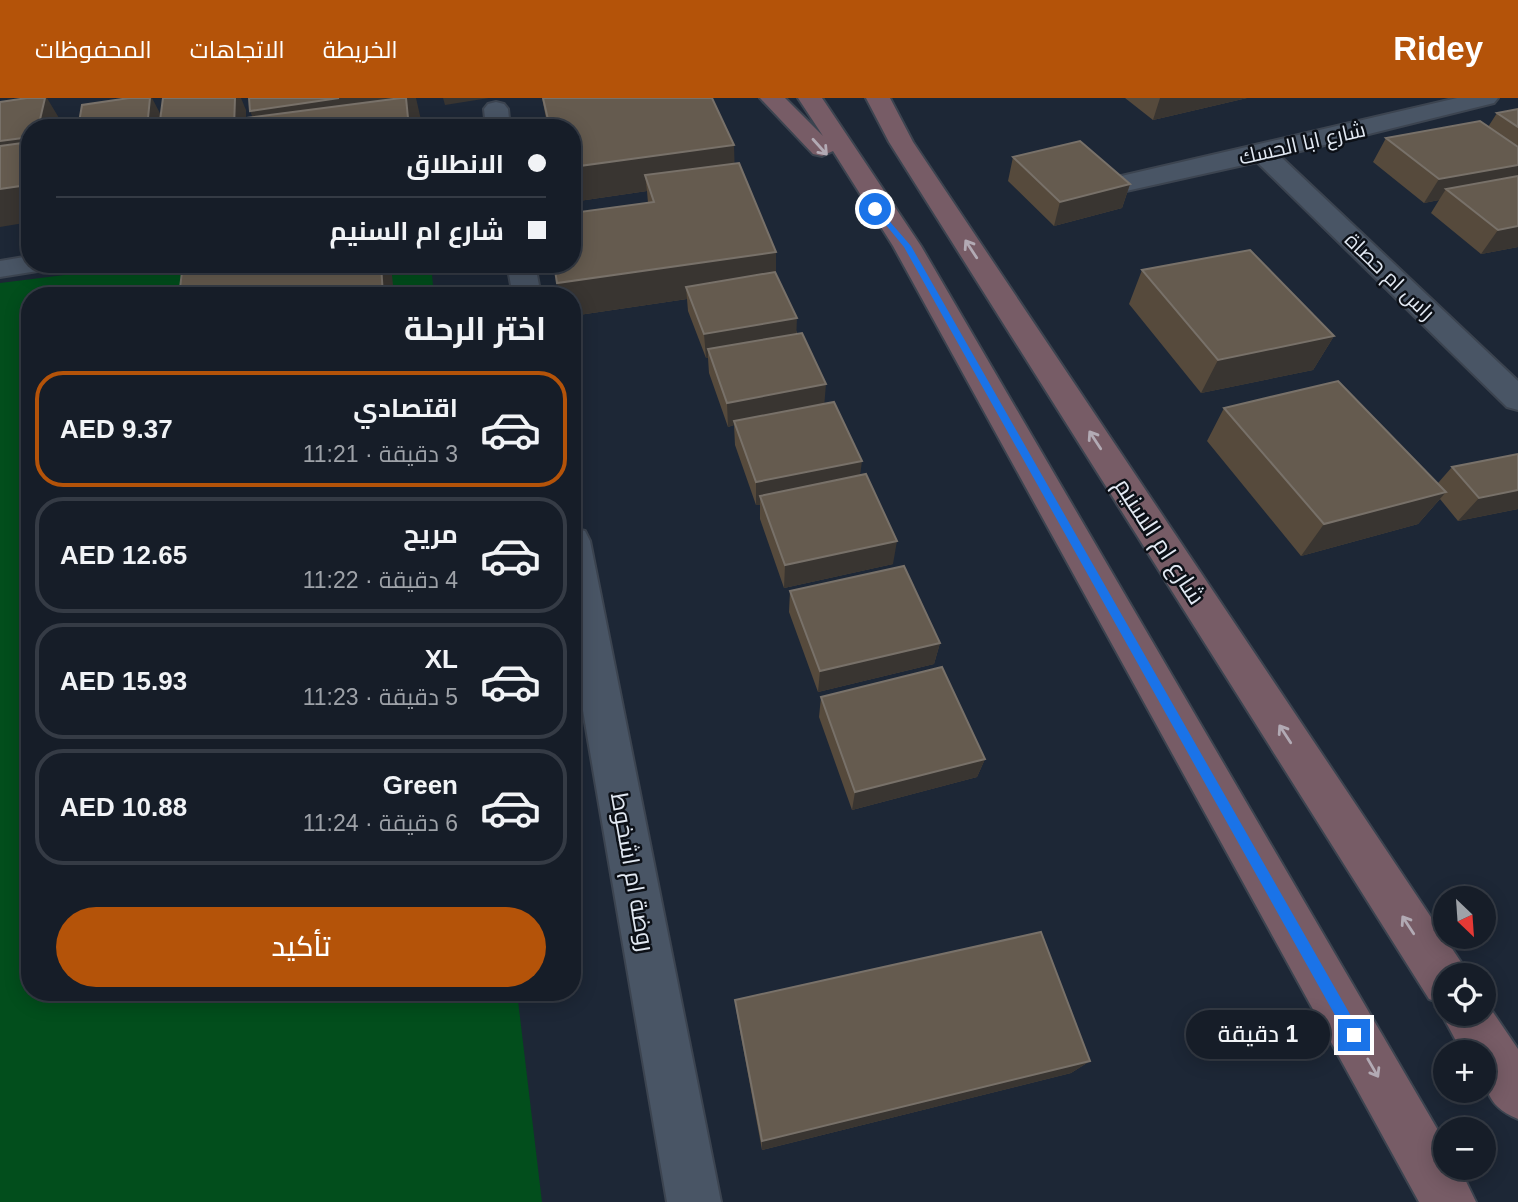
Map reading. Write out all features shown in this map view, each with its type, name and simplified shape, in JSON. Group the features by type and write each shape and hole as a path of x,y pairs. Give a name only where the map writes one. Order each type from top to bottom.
{"main road":[{"path":"772,98 907,246"},
{"path":"810,98 907,246 1449,1202"},
{"name":"شارع ام السنيم","path":"878,98 901,142 1434,963"},
{"path":"1474,1026 1518,1094"}],"street":[{"name":"شارع ابا الحسك","path":"1117,185 1262,153 1486,98"},
{"name":"راس ام حصاة","path":"1262,153 1518,399"},
{"path":"0,269 21,266"},
{"name":"روضة ام اشخوط","path":"581,590 694,1202"}],"green space":[{"path":"81,273 432,273 433,287 21,287 21,1001 518,1001 542,1202 0,1202 0,283"}],"building":[{"path":"45,98 40,119 21,119 21,138 0,141 0,102"},
{"path":"129,98 150,98 148,119 80,119 82,105"},
{"path":"163,98 235,98 234,119 160,119"},
{"path":"249,98 339,98 250,111"},
{"path":"406,98 408,119 247,119"},
{"path":"543,98 712,98 734,145 581,166 581,119 548,119"},
{"path":"1518,109 1518,127 1497,113"},
{"path":"1480,121 1518,147 1518,165 1439,179 1386,138"},
{"path":"1080,141 1130,184 1060,202 1013,157"},
{"path":"21,143 20,186 0,189 0,146"},
{"path":"739,163 776,252 557,283 555,273 581,273 581,212 654,202 645,175"},
{"path":"1518,176 1518,226 1498,230 1446,189"},
{"path":"1250,250 1334,336 1218,360 1142,270"},
{"path":"775,272 797,318 704,334 686,287"},
{"path":"182,273 382,273 382,287 180,287"},
{"path":"802,333 826,384 727,403 708,349"},
{"path":"1338,381 1446,492 1324,524 1224,408"},
{"path":"834,402 862,461 756,482 734,421"},
{"path":"1518,454 1518,490 1479,498 1452,467"},
{"path":"866,474 897,541 785,565 760,496"},
{"path":"904,566 940,643 820,671 790,591"},
{"path":"942,667 985,759 855,792 821,697"},
{"path":"1041,932 1090,1061 762,1141 735,1000"}],"route":[{"path":"875,209 907,246 1354,1035"}]}
